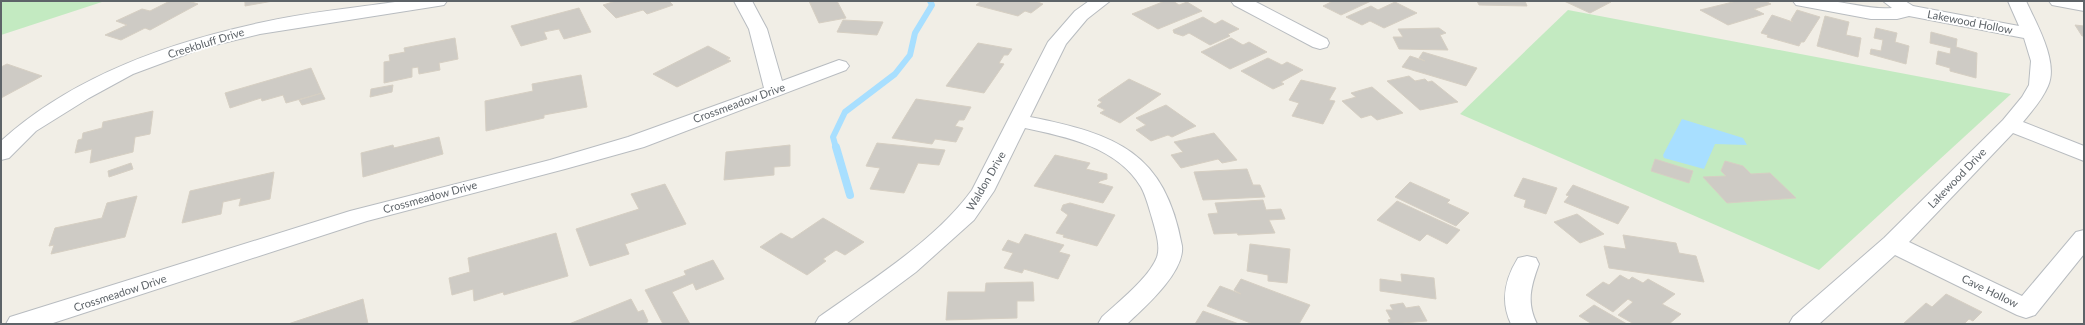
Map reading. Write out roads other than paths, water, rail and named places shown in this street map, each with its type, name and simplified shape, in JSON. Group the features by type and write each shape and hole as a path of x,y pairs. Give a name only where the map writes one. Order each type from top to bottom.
{"street":[{"name":"Creekbluff Drive","path":"1,153 29,127 82,94 126,70 196,44 260,28 438,1"},
{"path":"743,1 758,29 776,90"},
{"name":"Waldon Drive","path":"828,324 907,266 966,215 983,191 1057,42 1081,16 1101,1"},
{"path":"1240,1 1320,43"},
{"name":"Lakewood Hollow","path":"1802,1 1882,15 1899,14 1900,6 2032,34"},
{"name":"Lakewood Drive","path":"1802,324 1893,244 2010,124 2030,100 2039,85 2041,61 2032,34 2017,1"},
{"path":"2058,1 2084,6"},
{"name":"Crossmeadow Drive","path":"18,324 76,308 341,221 408,201 564,163 637,141 839,66"},
{"path":"1019,121 1072,132 1107,146 1135,165 1152,188 1165,222 1170,255 1158,275 1133,304 1111,324"},
{"path":"2010,124 2084,154"},
{"name":"Cave Hollow","path":"1893,244 2026,309 2084,238"},
{"path":"1524,324 1517,312 1516,292 1527,264"}],"water":[{"path":"1682,119 1743,138 1747,145 1715,144 1704,169 1664,158 1663,155"}],"waterway":[{"path":"836,148 833,137 845,112 895,74 910,55 915,33 932,5 930,1"},
{"path":"836,147 850,195"}]}
